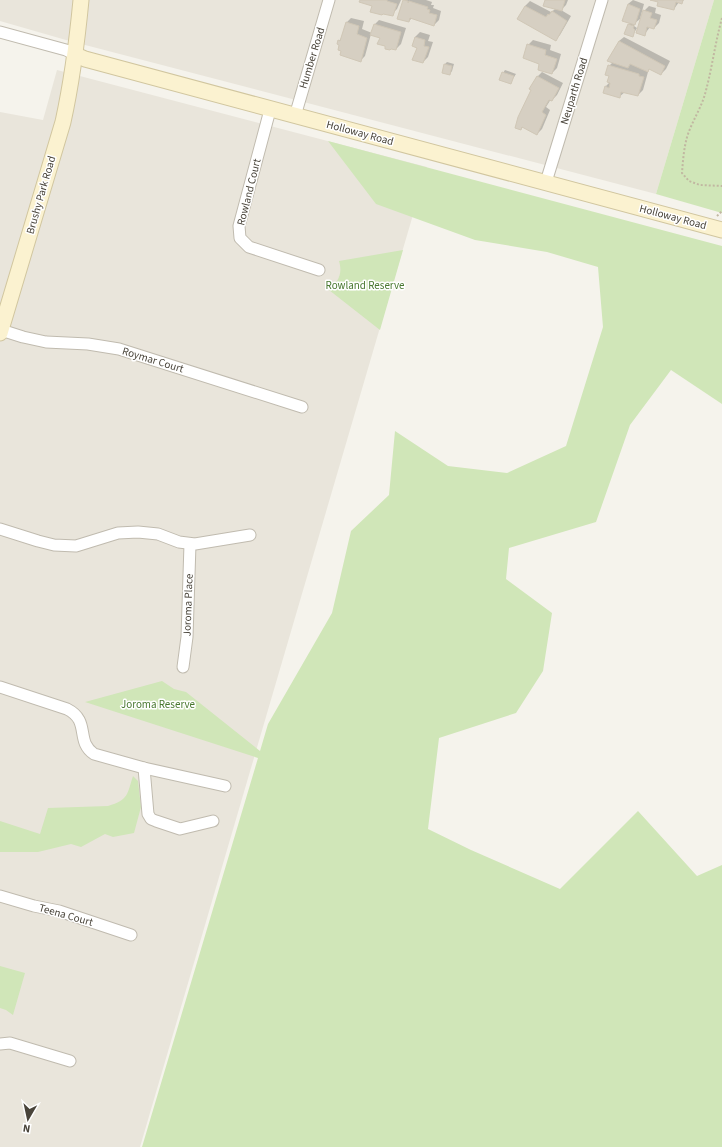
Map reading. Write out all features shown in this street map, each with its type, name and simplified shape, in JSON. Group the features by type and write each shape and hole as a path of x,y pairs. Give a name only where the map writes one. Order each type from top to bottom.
{"main road":[{"name":"Brushy Park Road","path":"0,332 63,122 76,55 81,0"},
{"name":"Holloway Road","path":"76,55 270,110 546,182 722,230"}],"street":[{"name":"Humber Road","path":"294,116 329,0"},
{"name":"Neuparth Road","path":"546,182 602,0"},
{"name":"Holloway Road","path":"0,32 66,50 76,55"},
{"name":"Rowland Court","path":"270,110 239,226 240,238 249,247 319,270"},
{"name":"Roymar Court","path":"0,332 46,342 88,344 119,349 302,407"},
{"path":"0,529 54,545 76,546 118,532 158,534 179,542 190,544 250,535"},
{"name":"Joroma Place","path":"184,667 187,637 190,544"},
{"path":"0,687 67,709 74,713 79,719 85,745 94,754 144,768 225,786"},
{"path":"144,768 148,814 151,819 180,829 213,822"},
{"name":"Teena Court","path":"0,896 34,906 59,911 131,935"},
{"path":"0,1044 10,1044 70,1061"}],"path":[{"path":"722,18 708,86 703,103 695,117 688,136 682,173 689,181 700,185 722,186"}],"shaded area":[{"path":"0,0 714,0 656,194 66,40 0,21"},
{"path":"57,70 427,167 140,1147 0,1147 0,112 43,120"}],"green space":[{"path":"714,0 722,0 722,213 656,194"},
{"name":"Joroma Reserve","path":"328,141 722,246 722,404 671,370 630,425 596,522 509,548 506,579 552,613 543,671 516,713 439,738 428,829 471,850 560,889 638,811 697,876 722,865 722,1147 142,1147 258,758 85,702 162,681 174,689 186,692 260,751 268,724 332,613 351,531 389,495 395,431 448,466 507,473 566,446 603,327 598,267 547,252 475,240 376,204"},
{"name":"Rowland Reserve","path":"403,250 380,330 329,290 339,277 339,261"},
{"path":"133,776 138,781 141,807 134,833 113,837 105,834 81,847 71,844 38,852 0,852 0,821 40,834 48,808 108,806 115,804 124,799 126,796"},
{"path":"0,966 25,973 13,1015 0,1008"}],"building":[{"path":"360,0 387,0 397,4 393,16 382,15 370,12 372,6 359,2"},
{"path":"403,0 408,1 408,3 409,1 428,7 427,9 430,10 429,13 437,15 434,26 410,18 409,22 397,19"},
{"path":"545,0 565,0 562,11 543,6"},
{"path":"650,0 683,0 682,4 676,2 674,10 657,6 658,2"},
{"path":"628,4 640,9 635,25 622,21"},
{"path":"525,6 546,17 552,11 567,21 556,41 517,19"},
{"path":"643,10 652,13 650,18 657,20 654,29 647,27 645,36 636,33"},
{"path":"346,22 359,26 357,34 367,38 361,62 340,55 341,51 338,50 338,40 340,41"},
{"path":"374,24 401,32 396,50 385,49 385,46 377,44 380,38 370,35"},
{"path":"628,24 634,26 633,28 635,30 633,37 624,34"},
{"path":"415,37 425,40 424,46 429,47 423,63 412,60 417,48 412,46"},
{"path":"619,41 665,66 661,75 649,69 648,72 630,64 628,68 607,61"},
{"path":"527,44 546,50 545,55 557,59 552,74 538,70 539,64 523,58"},
{"path":"444,64 452,66 450,75 442,73"},
{"path":"608,65 639,74 639,76 644,77 638,96 621,92 620,98 603,93 605,86 609,88 610,83 607,82 609,76 605,75"},
{"path":"502,72 514,76 511,84 499,80"},
{"path":"537,76 559,88 552,101 549,100 542,112 546,115 537,135 522,127 521,130 515,128 518,117 531,90 529,89"}]}
